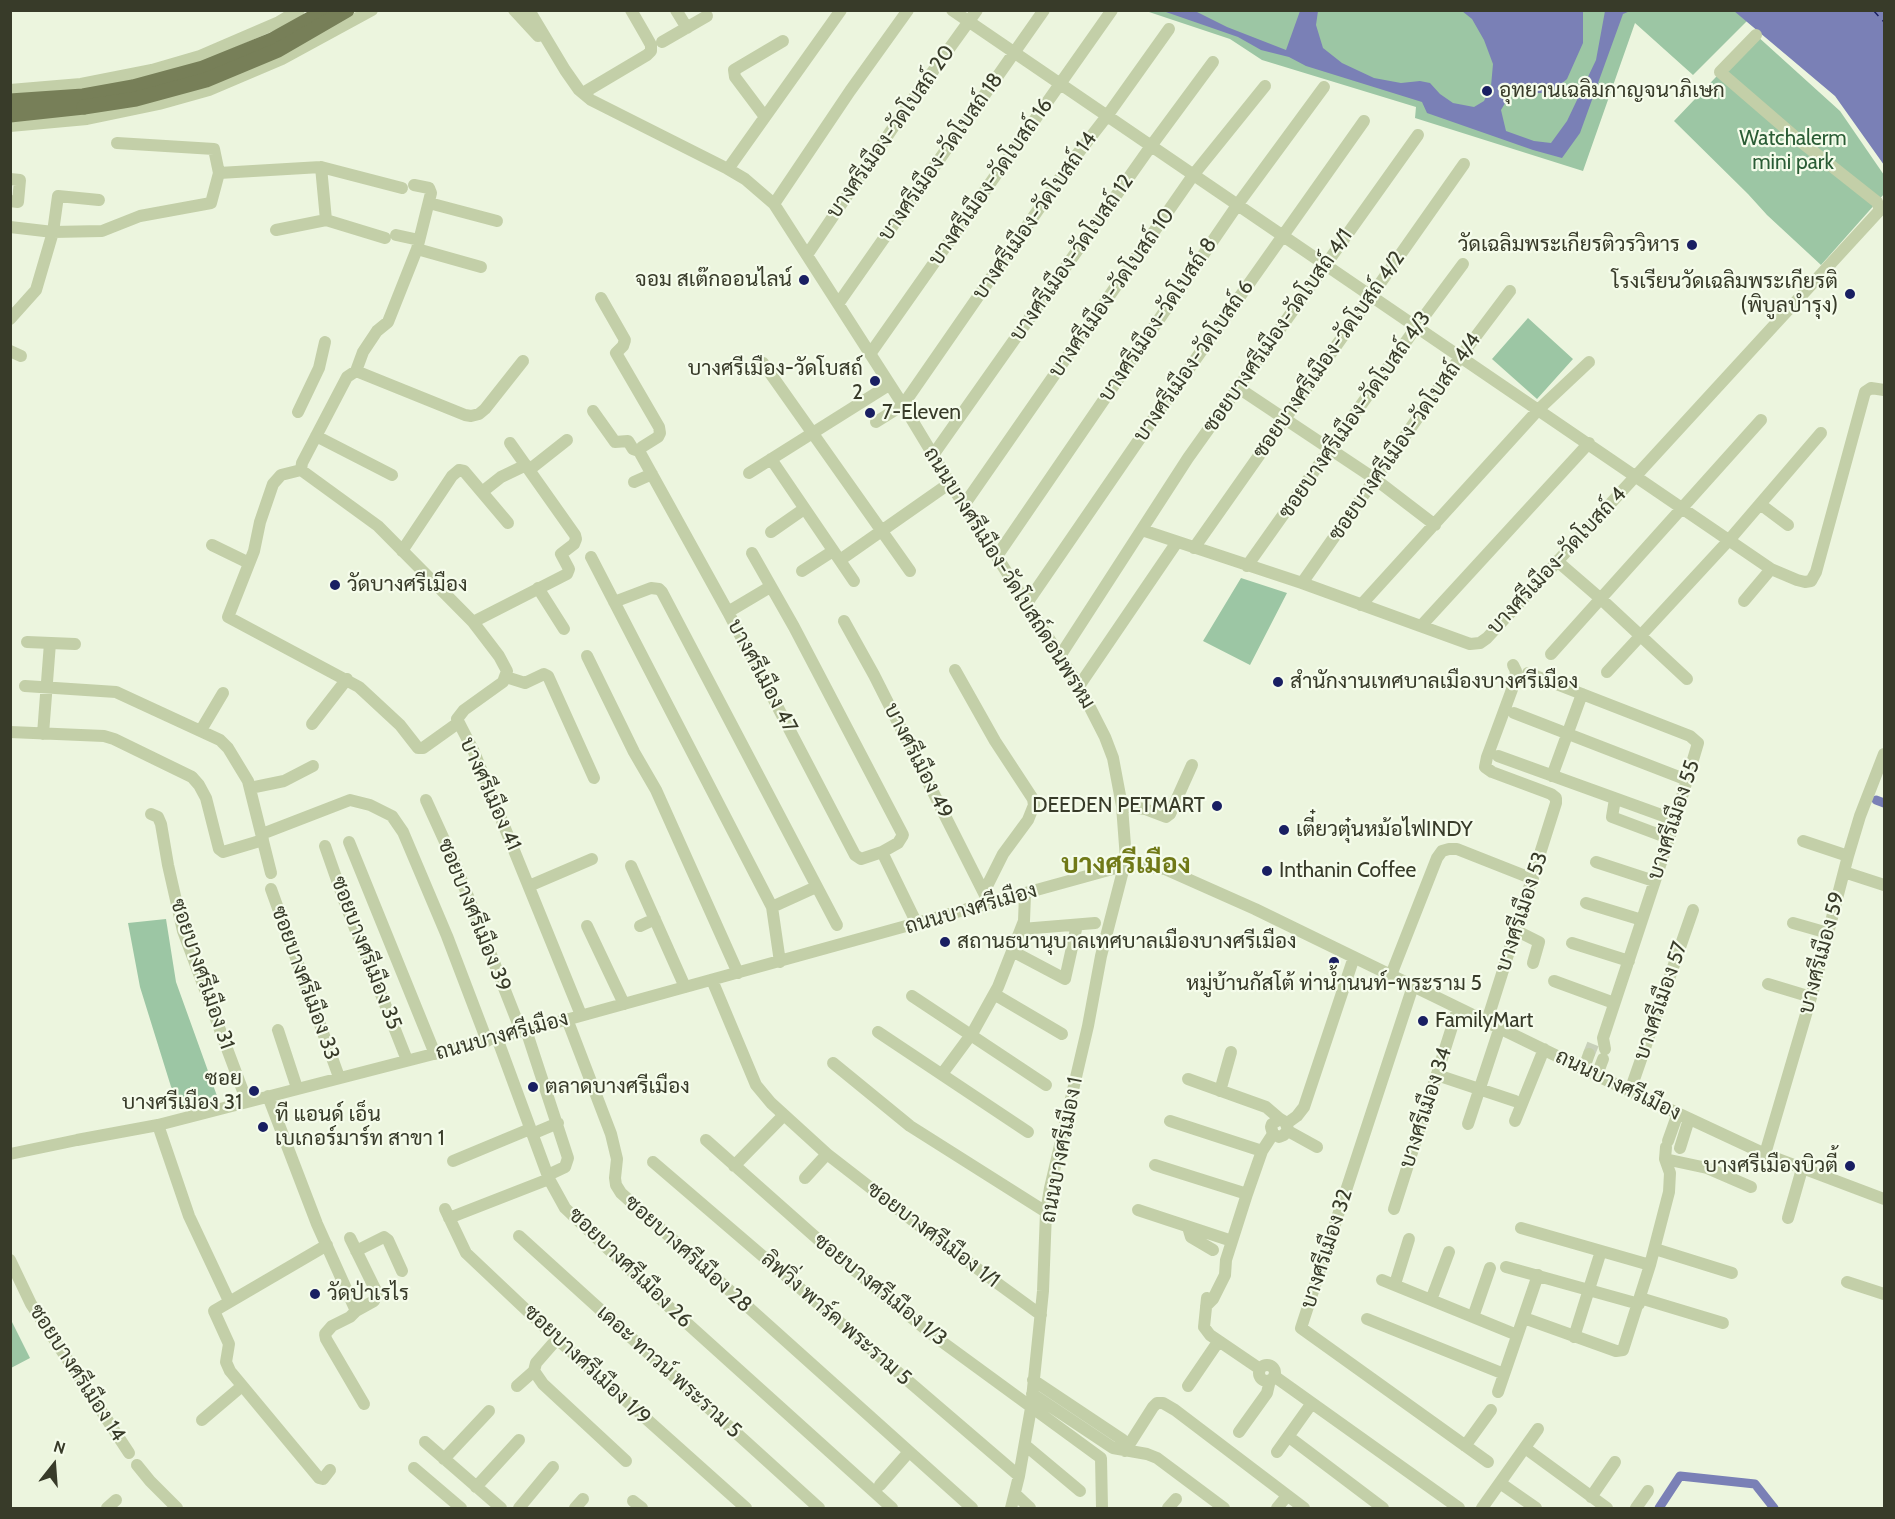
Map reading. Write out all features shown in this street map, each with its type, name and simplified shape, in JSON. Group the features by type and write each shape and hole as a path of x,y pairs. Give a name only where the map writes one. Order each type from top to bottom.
{"main road":[{"path":"10,115 84,102 203,68 273,40 326,10"},
{"path":"10,101 84,102 136,99 206,80 278,50 347,10"}],"street":[{"path":"10,90 81,84 152,70 200,56 299,10"},
{"path":"338,29 339,10"},
{"path":"10,126 87,119 159,104 209,90 282,59 372,10"},
{"name":"ถนนบางศรีเมือง-วัดโบสถ์ดอนพรหม","path":"514,10 553,52"},
{"name":"ถนนบางศรีเมือง-วัดโบสถ์ดอนพรหม","path":"529,10 553,52 583,93 614,112 728,169 745,179 774,204 1079,686 1113,758 1122,806 1125,867"},
{"path":"583,93 648,55 651,51 651,45 631,10"},
{"path":"676,10 687,28"},
{"path":"728,169 841,10"},
{"path":"774,204 908,10"},
{"path":"952,10 1682,508 1772,568 1805,582 1814,579 1865,392 1871,388 1884,390"},
{"name":"บางศรีเมือง-วัดโบสถ์ 20","path":"807,255 976,10"},
{"name":"บางศรีเมือง-วัดโบสถ์ 18","path":"838,304 1044,10"},
{"name":"บางศรีเมือง-วัดโบสถ์ 16","path":"870,354 1112,10"},
{"path":"662,42 707,16"},
{"name":"บางศรีเมือง-วัดโบสถ์ 14","path":"903,405 1072,161 1169,29"},
{"name":"บางศรีเมือง-วัดโบสถ์ 4","path":"1142,530 1302,583 1470,644 1480,643 1487,638 1880,210 1877,202 1791,134 1720,72 1756,35"},
{"path":"765,117 735,77 734,70 783,41"},
{"name":"บางศรีเมือง-วัดโบสถ์ 12","path":"933,455 1213,62"},
{"name":"บางศรีเมือง-วัดโบสถ์ 10","path":"964,505 1194,174 1265,86"},
{"name":"บางศรีเมือง-วัดโบสถ์ 8","path":"997,556 1238,204 1324,87"},
{"name":"บางศรีเมือง-วัดโบสถ์ 6","path":"1027,603 1364,121"},
{"name":"ซอยบางศรีเมือง-วัดโบสถ์ 4/1","path":"1142,530 1237,387 1418,135"},
{"path":"10,227 53,232 102,231 135,218 211,203 219,173 214,149 117,143"},
{"name":"ซอยบางศรีเมือง-วัดโบสถ์ 4/2","path":"1194,548 1464,164"},
{"path":"219,173 321,167 430,189 429,203 418,244 388,322 378,331 363,352 356,371 347,377 302,463 301,470"},
{"path":"321,167 326,220"},
{"path":"10,179 21,180 18,202 11,205"},
{"path":"10,319 36,290 53,232 58,196 99,200"},
{"path":"429,203 497,220"},
{"path":"276,230 326,220 418,244 481,267"},
{"name":"ซอยบางศรีเมือง-วัดโบสถ์ 4/3","path":"1247,566 1463,264"},
{"name":"ซอยบางศรีเมือง-วัดโบสถ์ 4/4","path":"1302,583 1461,356 1510,291"},
{"path":"594,411 615,442 628,441 633,449 639,451 660,433 659,427 616,353 625,340 601,298"},
{"path":"298,412 319,368 325,342"},
{"path":"356,371 471,416 485,409 523,362"},
{"path":"1361,605 1539,409 1589,362"},
{"path":"763,363 910,571"},
{"path":"749,473 889,385"},
{"path":"1237,387 1375,479 1435,525"},
{"path":"876,423 903,405"},
{"path":"1551,654 1761,420"},
{"path":"1607,672 1730,539 1821,433"},
{"path":"316,436 392,475"},
{"path":"482,492 501,477 528,468 567,440"},
{"path":"473,622 569,572 561,554 574,544 576,539 510,443"},
{"path":"1421,626 1588,443"},
{"name":"บางศรีเมือง 47","path":"639,451 728,612 855,855 861,859 882,852 902,839 903,835 770,587"},
{"path":"771,459 854,581"},
{"path":"458,723 423,748 418,748 376,700 347,680 228,616 249,563 273,484 281,475 301,470 366,516 473,622 499,656 507,671 506,677 525,683 544,674 548,676 594,778"},
{"path":"402,551 458,470 464,471 508,523"},
{"path":"634,482 652,474"},
{"path":"802,572 882,530 950,483"},
{"path":"1760,504 1788,525"},
{"path":"771,532 804,509"},
{"path":"1060,656 1142,530"},
{"path":"1079,686 1177,543"},
{"path":"212,545 249,563"},
{"path":"728,612 770,587 752,553"},
{"path":"591,558 772,907 780,962"},
{"path":"1557,561 1688,679"},
{"path":"1744,601 1772,568"},
{"path":"538,588 564,629"},
{"path":"614,602 651,588 662,592 837,925"},
{"name":"บางศรีเมือง 49","path":"844,621 879,685 989,903"},
{"path":"27,642 75,644"},
{"path":"10,732 43,734 50,643"},
{"path":"587,656 624,734 656,790 738,973"},
{"name":"บางศรีเมือง 53","path":"1487,1021 1556,803 1556,798 1551,795 1492,772 1485,767 1514,684 1516,671 1513,665"},
{"path":"955,670 995,741 1033,799 1034,805 1028,820 996,865 984,892"},
{"name":"บางศรีเมือง 55","path":"1528,673 1695,739 1698,743 1688,780 1599,1049 1597,1075"},
{"name":"บางศรีเมือง 41","path":"506,677 503,682 458,716 458,723 474,752 581,1015"},
{"path":"312,724 347,680"},
{"path":"25,686 116,692 220,740 228,748 248,781 271,873"},
{"path":"201,730 223,693"},
{"path":"1551,776 1582,694"},
{"path":"1514,713 1688,780"},
{"name":"ซอยบางศรีเมือง 26","path":"43,734 104,736 192,777 206,798 216,843 224,852 350,800 370,805 392,816 398,822 412,852 549,1177 566,1208 578,1222 892,1509"},
{"name":"บางศรีเมือง 59","path":"1765,1154 1811,997 1848,856 1860,816 1884,754"},
{"path":"1498,756 1675,820"},
{"path":"1122,806 1145,809 1166,817 1170,814 1192,765"},
{"path":"250,788 284,781 313,766"},
{"path":"1615,799 1612,817 1668,838"},
{"name":"ซอยบางศรีเมือง 39","path":"426,800 456,866 558,1123 568,1163 549,1177"},
{"name":"ซอยบางศรีเมือง 31","path":"151,814 158,817 161,824 183,931 247,1102"},
{"path":"1803,841 1848,856"},
{"path":"349,842 435,1054"},
{"name":"ซอยบางศรีเมือง 35","path":"325,846 407,1060"},
{"path":"1391,975 1433,867 1442,851 1457,849 1533,879"},
{"path":"882,852 917,924"},
{"path":"529,886 592,859"},
{"path":"1596,862 1654,881"},
{"path":"631,866 685,987"},
{"name":"ถนนบางศรีเมือง","path":"10,1154 158,1125 523,1031 989,903 1125,867 1138,866 1165,869 1256,909 1765,1154 1884,1199"},
{"name":"ถนนบางศรีเมือง 1","path":"1011,1509 1031,1408 1041,1315 1050,1188 1088,1026 1101,956 1125,867"},
{"path":"1844,872 1884,885"},
{"path":"772,907 816,887"},
{"name":"ซอยบางศรีเมือง 33","path":"271,889 339,1077"},
{"path":"942,1074 971,1035 994,994 1022,929 1025,894"},
{"path":"1586,903 1642,920"},
{"name":"บางศรีเมือง 57","path":"1630,1091 1693,910"},
{"path":"640,926 655,919"},
{"path":"1022,929 1095,923"},
{"path":"1793,923 1828,933"},
{"path":"587,926 624,1004"},
{"path":"1012,951 1065,979 1077,926"},
{"path":"1516,931 1539,942 1533,963"},
{"path":"1572,943 1629,961"},
{"path":"1354,957 1304,1107 1285,1125 1282,1137 1273,1134 1262,1151 1226,1260 1217,1272 1207,1296 1204,1327 1218,1342 1260,1369 1261,1378 1272,1378 1312,1403 1459,1509"},
{"name":"ซอยบางศรีเมือง 1/1","path":"712,980 756,1085 783,1116 827,1154 934,1237 1041,1315"},
{"path":"1554,981 1614,1003"},
{"path":"1768,984 1811,997"},
{"name":"บางศรีเมือง 32","path":"1413,986 1301,1328 1488,1462"},
{"path":"994,994 1062,1034"},
{"path":"912,996 1046,1084"},
{"name":"บางศรีเมือง 34","path":"1394,1209 1458,1008"},
{"name":"ซอยบางศรีเมือง 28","path":"567,1019 611,1134 617,1159 616,1185 621,1193 972,1509"},
{"path":"1468,1124 1500,1027"},
{"path":"278,1030 297,1088"},
{"path":"878,1032 1028,1132"},
{"path":"1515,1121 1544,1049"},
{"name":"บางศรีเมือง 55","path":"1584,1068 1599,1049"},
{"path":"1220,1091 1231,1052"},
{"path":"833,1063 910,1126 1047,1212"},
{"path":"1437,1075 1515,1101"},
{"path":"1188,1078 1266,1107 1285,1125 1317,1147"},
{"path":"268,1096 327,1245 356,1311"},
{"path":"734,1166 783,1116"},
{"path":"1524,1318 1620,1352 1626,1347 1655,1249 1669,1192 1672,1154 1684,1116"},
{"path":"1170,1121 1262,1151"},
{"path":"453,1161 558,1123"},
{"path":"158,1125 189,1216 229,1301"},
{"name":"ซอยบางศรีเมือง 1/3","path":"706,1140 830,1250 930,1333 1101,1458 1102,1509"},
{"path":"805,1178 827,1154"},
{"path":"1672,1154 1751,1187"},
{"name":"ลิฟวิ่ง พาร์ค พระราม 5","path":"653,1162 1019,1476"},
{"path":"1155,1165 1247,1194"},
{"path":"1788,1218 1802,1169"},
{"name":"ซอยบางศรีเมือง 1/9","path":"549,1177 447,1214 466,1252 557,1339 746,1509"},
{"path":"1138,1210 1232,1241"},
{"path":"1188,1227 1191,1237 1213,1250"},
{"path":"1521,1228 1650,1265"},
{"name":"เดอะ ทาวน์ พระราม 5","path":"519,1236 819,1509"},
{"path":"356,1251 384,1237 388,1240 402,1270"},
{"path":"350,1238 377,1293 374,1301 332,1326 325,1334 364,1404"},
{"path":"1409,1239 1388,1282 1517,1335"},
{"path":"327,1245 214,1311 229,1344 227,1366 318,1478 323,1479 330,1470"},
{"path":"1655,1249 1732,1273"},
{"path":"1574,1337 1601,1251"},
{"path":"1431,1300 1449,1252"},
{"name":"ซอยบางศรีเมือง 14","path":"10,1260 32,1304 129,1453"},
{"path":"1506,1267 1723,1323"},
{"path":"1473,1317 1490,1268"},
{"path":"1498,1392 1538,1275"},
{"path":"1847,1282 1884,1294"},
{"path":"1368,1319 1504,1374"},
{"path":"517,1386 534,1371 536,1363 557,1339"},
{"path":"1188,1386 1218,1342"},
{"path":"534,1371 543,1384 626,1461"},
{"path":"1239,1432 1267,1393 1272,1378"},
{"path":"1033,1380 1124,1445 1157,1458 1224,1509"},
{"path":"202,1420 242,1386"},
{"path":"1032,1394 1113,1448 1124,1445 1138,1431 1153,1407 1157,1403 1163,1403 1304,1509"},
{"path":"1277,1452 1312,1403"},
{"path":"1465,1446 1491,1410"},
{"path":"444,1459 489,1411"},
{"path":"1482,1509 1538,1429"},
{"path":"1138,1431 1147,1454"},
{"path":"1289,1437 1381,1508"},
{"path":"476,1487 519,1440"},
{"path":"425,1442 501,1509"},
{"path":"1025,1445 1080,1491"},
{"path":"1525,1448 1607,1509"},
{"path":"880,1485 908,1453"},
{"path":"1591,1497 1615,1462"},
{"path":"137,1465 177,1509"},
{"path":"519,1509 553,1467"},
{"path":"414,1468 461,1509"},
{"path":"1500,1483 1536,1509"},
{"path":"1636,1509 1648,1491"},
{"path":"1015,1494 1030,1509"},
{"path":"1277,1509 1287,1496"}],"green space":[{"name":"อุทยานเฉลิมกาญจนาภิเษก","path":"1734,10 1747,21 1693,75 1635,23 1583,171 1415,118 1416,107 1262,60 1230,39 1146,11"},
{"name":"Watchalerm mini park","path":"1756,35 1840,111 1884,175 1884,194 1821,265 1767,215 1674,121"},
{"path":"1528,318 1573,359 1537,399 1492,359"},
{"path":"1241,578 1287,593 1250,665 1203,641"},
{"path":"166,919 176,982 217,1096 177,1106 140,987 128,923"},
{"path":"11,1320 30,1358 10,1368"}],"water":[{"path":"1163,11 1195,11 1227,27 1286,50 1300,11 1318,11 1316,25 1323,48 1342,63 1374,78 1401,83 1420,81 1430,83 1453,103 1474,107 1484,101 1491,86 1493,64 1484,40 1472,19 1462,11 1583,11 1583,43 1567,79 1551,93 1511,93 1501,110 1506,131 1534,141 1551,143 1567,121 1596,60 1605,11 1630,11 1623,14 1580,133 1562,158 1427,113 1422,102 1306,66 1289,57 1261,50 1238,37"},
{"path":"1734,11 1884,11 1884,165 1835,96"}],"waterway":[{"path":"1876,800 1884,803"},
{"path":"1659,1508 1680,1476 1755,1484 1774,1508"}],"ferry route":[{"path":"1873,10 1884,22"}],"tunnel":[{"path":"1589,1054 1593,1044"}],"place":[{"name":"อุทยานเฉลิมกาญจนาภิเษก","path":"1487,91"},
{"name":"วัดเฉลิมพระเกียรติวรวิหาร","path":"1692,245"},
{"name":"จอม สเต๊กออนไลน์","path":"804,280"},
{"name":"โรงเรียนวัดเฉลิมพระเกียรติ (พิบูลบำรุง)","path":"1850,294"},
{"name":"บางศรีเมือง-วัดโบสถ์ 2","path":"875,381"},
{"name":"7-Eleven","path":"870,413"},
{"name":"วัดบางศรีเมือง","path":"335,585"},
{"name":"สำนักงานเทศบาลเมืองบางศรีเมือง","path":"1278,682"},
{"name":"DEEDEN PETMART","path":"1217,806"},
{"name":"เตี๋ยวตุ๋นหม้อไฟINDY","path":"1284,830"},
{"name":"Inthanin Coffee","path":"1267,871"},
{"name":"สถานธนานุบาลเทศบาลเมืองบางศรีเมือง","path":"945,942"},
{"name":"หมู่บ้านกัสโต้ ท่าน้ำนนท์-พระราม 5","path":"1334,962"},
{"name":"FamilyMart","path":"1423,1021"},
{"name":"ตลาดบางศรีเมือง","path":"533,1087"},
{"name":"ซอย บางศรีเมือง 31","path":"254,1091"},
{"name":"ที แอนด์ เอ็น เบเกอร์มาร์ท สาขา 1","path":"263,1127"},
{"name":"บางศรีเมืองบิวตี้","path":"1850,1166"},
{"name":"วัดป่าเรไร","path":"315,1294"}],"district":[{"name":"บางศรีเมือง","path":"1126,865"}]}
